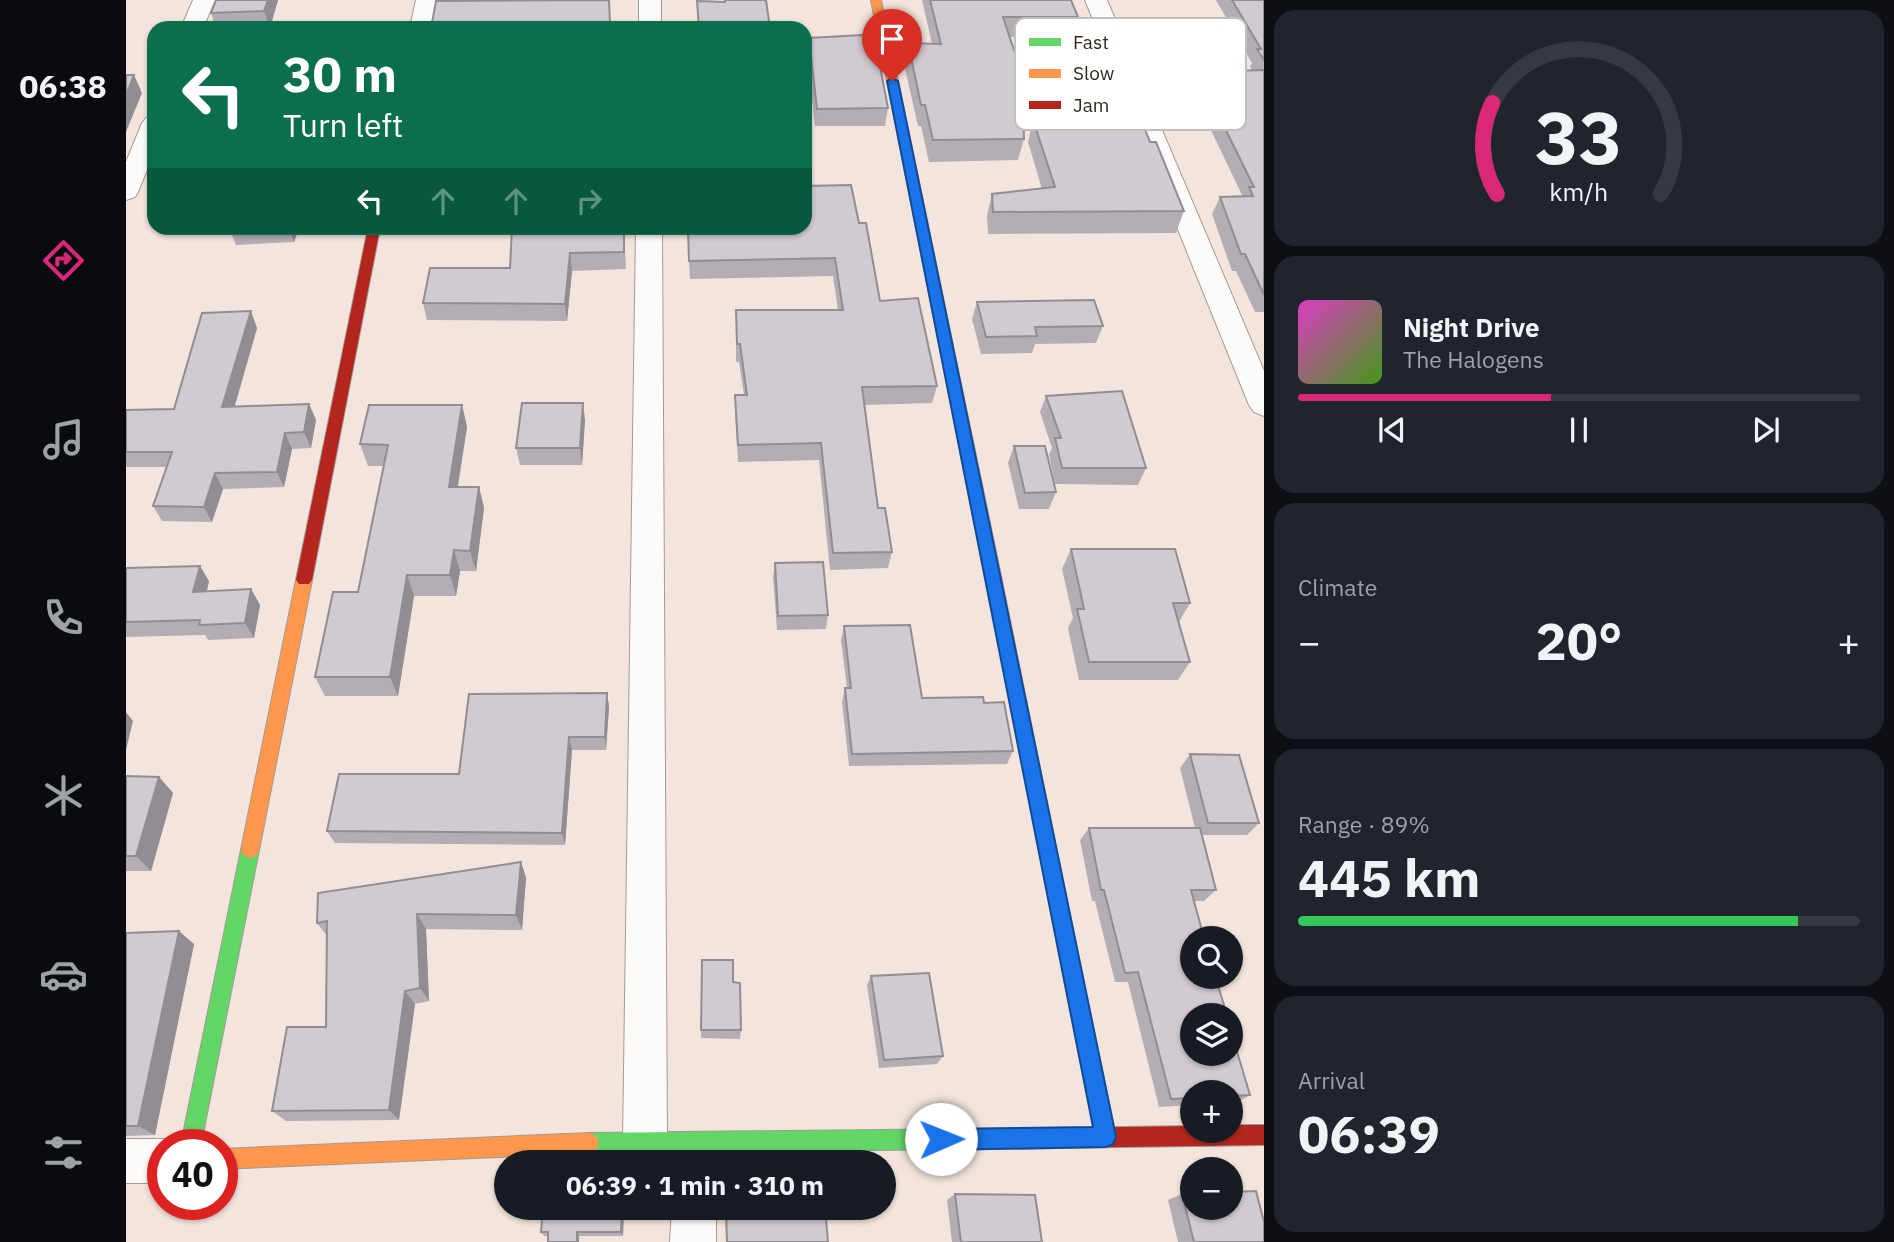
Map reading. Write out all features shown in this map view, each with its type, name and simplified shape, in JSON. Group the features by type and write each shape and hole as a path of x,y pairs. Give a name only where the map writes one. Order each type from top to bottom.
{"street":[{"path":"195,21 204,0"},
{"path":"422,21 427,0"},
{"path":"650,0 650,21"},
{"path":"876,0 1106,1137"},
{"path":"1096,0 1103,18"},
{"path":"1150,130 1264,405"},
{"path":"126,192 147,140"},
{"path":"194,1129 373,235"},
{"path":"645,1141 649,235"},
{"path":"771,1150 1106,1137 1264,1135"},
{"path":"238,1158 645,1141 682,1150"},
{"path":"126,1161 147,1161"},
{"path":"694,1220 694,1242"}],"building":[{"path":"216,0 268,0 264,11 211,13"},
{"path":"609,0 610,21 432,21 436,1"},
{"path":"766,0 769,21 698,21 697,1"},
{"path":"930,0 1071,0 1078,17 1003,17 1015,53 1015,130 1024,130 1024,139 933,140 925,105 921,105 908,43 941,44"},
{"path":"1232,0 1264,0 1264,60 1257,49 1261,49 1246,24 1246,18 1243,18"},
{"path":"862,35 869,37 870,46 876,46 888,108 817,109 812,38"},
{"path":"1264,70 1264,295 1245,254 1241,254 1220,197 1253,196 1249,187 1254,187 1226,130 1246,130 1246,71"},
{"path":"126,75 134,75 126,95"},
{"path":"1036,130 1145,130 1150,142 1156,142 1184,211 993,212 992,194 1055,187"},
{"path":"851,185 859,223 866,223 880,301 918,298 937,386 862,387 878,508 885,508 892,552 833,553 821,443 738,445 735,395 747,395 740,344 737,344 736,310 843,310 835,258 689,261 688,235 812,235 812,186"},
{"path":"512,235 624,235 624,252 570,253 565,304 423,303 430,268 510,268"},
{"path":"1094,300 1103,326 1035,327 1037,336 986,337 977,302"},
{"path":"251,311 222,407 309,404 304,432 285,433 277,472 215,473 204,507 153,506 172,452 126,452 126,410 174,409 202,313"},
{"path":"1122,391 1146,468 1062,468 1055,438 1061,438 1046,396"},
{"path":"522,403 583,403 580,448 516,448"},
{"path":"369,405 462,405 449,487 479,487 470,551 454,550 450,575 407,575 390,677 315,677 333,592 358,592 388,445 360,444"},
{"path":"1014,446 1045,446 1056,492 1025,493"},
{"path":"1071,549 1175,549 1190,603 1173,603 1190,662 1089,662 1077,609 1084,609"},
{"path":"823,562 828,615 778,616 775,563"},
{"path":"200,566 193,592 251,589 245,623 199,625 200,620 126,622 126,568"},
{"path":"910,625 922,698 983,697 984,703 1004,702 1013,751 852,754 845,688 851,688 844,626"},
{"path":"607,693 605,737 569,737 562,833 327,831 339,774 459,774 469,694"},
{"path":"1190,754 1239,755 1259,823 1208,823"},
{"path":"126,776 159,777 136,856 126,856"},
{"path":"1089,828 1200,828 1216,890 1191,890 1201,926 1180,926 1180,989 1219,989 1223,1003 1180,1003 1180,1066 1241,1066 1250,1095 1243,1095 1243,1080 1180,1080 1180,1099 1171,1099 1138,972 1125,973 1104,890 1101,890"},
{"path":"521,862 516,915 417,914 420,988 405,991 389,1110 272,1111 287,1027 326,1027 327,921 317,923 318,893"},
{"path":"179,931 138,1126 126,1126 126,933"},
{"path":"702,960 733,960 733,982 740,983 741,1030 701,1030"},
{"path":"929,973 943,1056 884,1060 871,976"},
{"path":"1256,1191 1264,1222 1264,1242 1194,1242 1188,1220 1243,1220 1243,1192"},
{"path":"955,1194 1035,1195 1042,1242 961,1242"},
{"path":"542,1220 622,1220 621,1232 577,1232 577,1242 548,1242 548,1232 541,1232"},
{"path":"726,1220 826,1220 828,1242 727,1242"}],"traffic: fast":[{"path":"194,1129 250,850"},
{"path":"1068,951 1106,1137"},
{"path":"589,1143 1053,1138"}],"traffic: slow":[{"path":"876,0 993,576"},
{"path":"250,850 304,580"},
{"path":"238,1158 589,1143"}],"traffic: jam":[{"path":"304,580 373,235"},
{"path":"993,576 1068,951"},
{"path":"1053,1138 1264,1135"}],"route":[{"path":"892,81 1106,1137 941,1139"}]}
